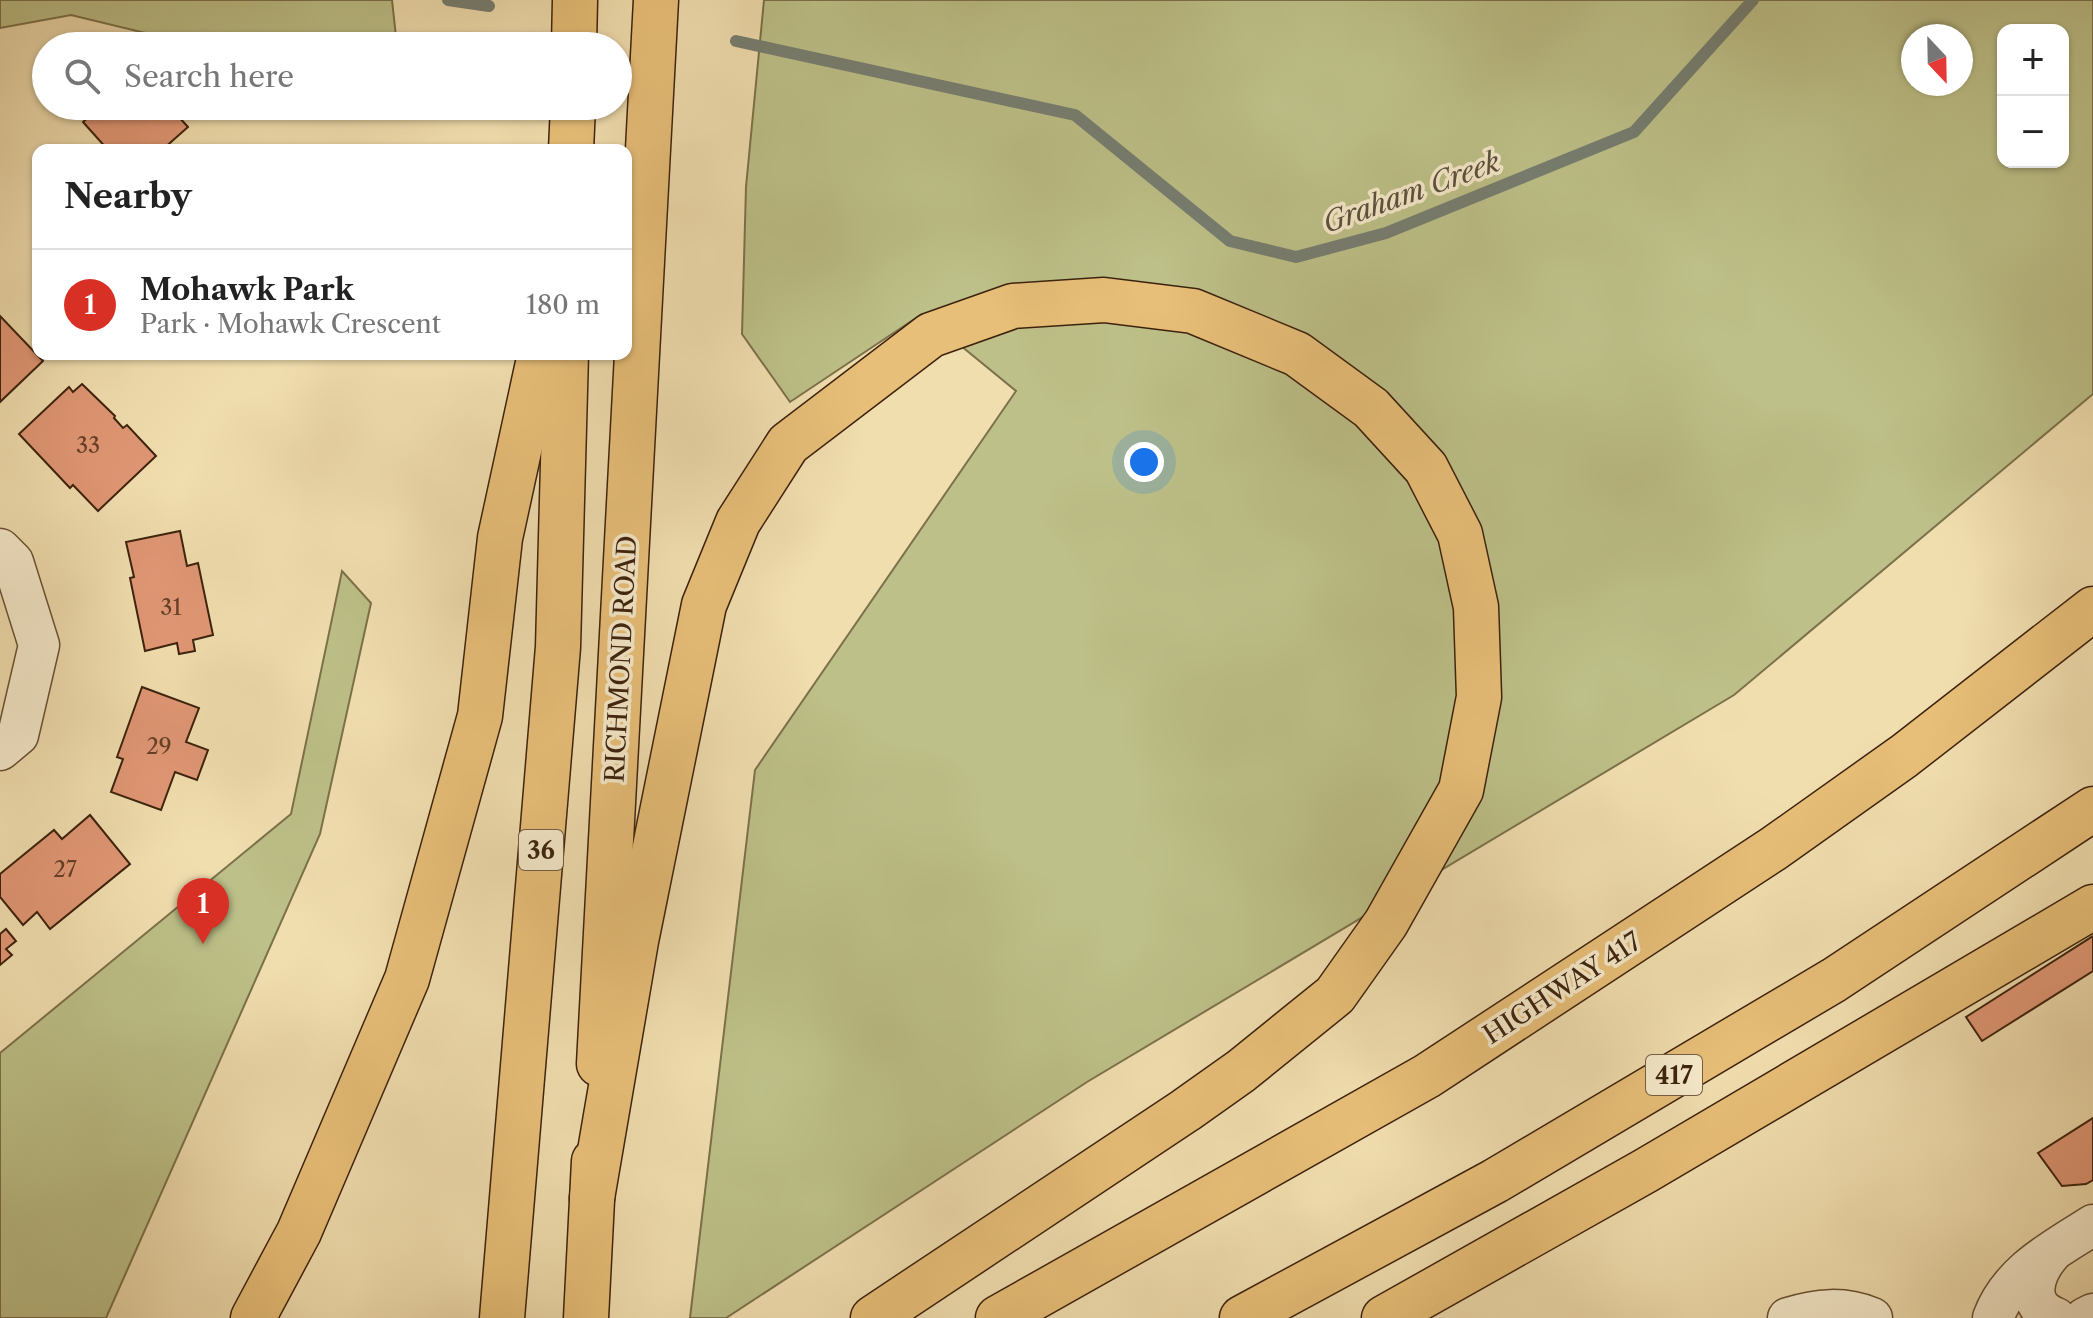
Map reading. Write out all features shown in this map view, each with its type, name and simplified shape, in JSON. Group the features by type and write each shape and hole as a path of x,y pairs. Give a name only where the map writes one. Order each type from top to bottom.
{"main road":[{"path":"574,32 575,0"},
{"name":"RICHMOND ROAD","path":"586,1318 656,0"},
{"path":"571,144 572,120"},
{"path":"592,1198 636,941 704,605 738,522 788,444 931,335 1013,306 1104,300 1193,311 1297,354 1371,408 1426,468 1460,534 1476,607 1479,697 1461,790 1386,923 1335,995 1241,1071 1186,1110 873,1318"},
{"path":"253,1318 299,1232 407,979 480,716 500,538 539,360"},
{"name":"36","path":"502,1318 558,647 566,360"},
{"name":"HIGHWAY 417","path":"998,1318 1427,1076 1773,849 1904,756 2085,614"},
{"name":"417","path":"1242,1318 1495,1181 1807,996 2093,809"},
{"path":"1384,1318 1645,1171 2093,907"}],"street":[{"path":"0,549 13,562 39,645 18,735 0,750"},
{"path":"1993,1318 2020,1276 2093,1225"},
{"path":"2052,1252 2034,1277 2033,1290 2039,1304 2056,1318"},
{"path":"1788,1318 1813,1311 1839,1310 1872,1318"},
{"path":"2085,1318 2093,1314"}],"green space":[{"path":"0,0 392,0 395,32 141,32 71,15 0,28"},
{"path":"764,0 2093,0 2093,394 1734,695 1087,1082 726,1318 690,1318 755,770 1016,391 922,314 790,402 742,334 746,187"},
{"path":"342,571 371,603 320,834 106,1318 0,1318 0,1053 291,814"}],"building":[{"path":"182,120 188,127 169,144 103,144 83,122"},
{"path":"0,316 32,349 32,360 43,361 0,402"},
{"path":"82,384 123,428 127,425 156,456 98,511 73,485 70,488 19,434 69,387 73,392"},
{"path":"180,531 187,566 198,563 213,635 193,640 195,651 179,654 177,643 145,651 126,542"},
{"path":"142,687 199,708 186,742 208,750 197,780 175,772 161,810 111,792 123,759 117,757"},
{"path":"90,815 130,864 50,929 37,912 23,925 0,897 0,874 54,830 62,839"},
{"path":"6,929 16,941 6,949 12,955 0,965 0,934"},
{"path":"2093,936 2093,971 1982,1041 1966,1017"},
{"path":"2093,1118 2093,1180 2086,1184 2062,1186 2038,1153"}],"waterway":[{"name":"Graham Creek","path":"448,0 489,6"},
{"name":"Graham Creek","path":"736,41 1075,115 1230,241 1296,257 1386,233 1634,132 1753,0"}],"place":[{"name":"Mohawk Park","path":"203,944"}]}
